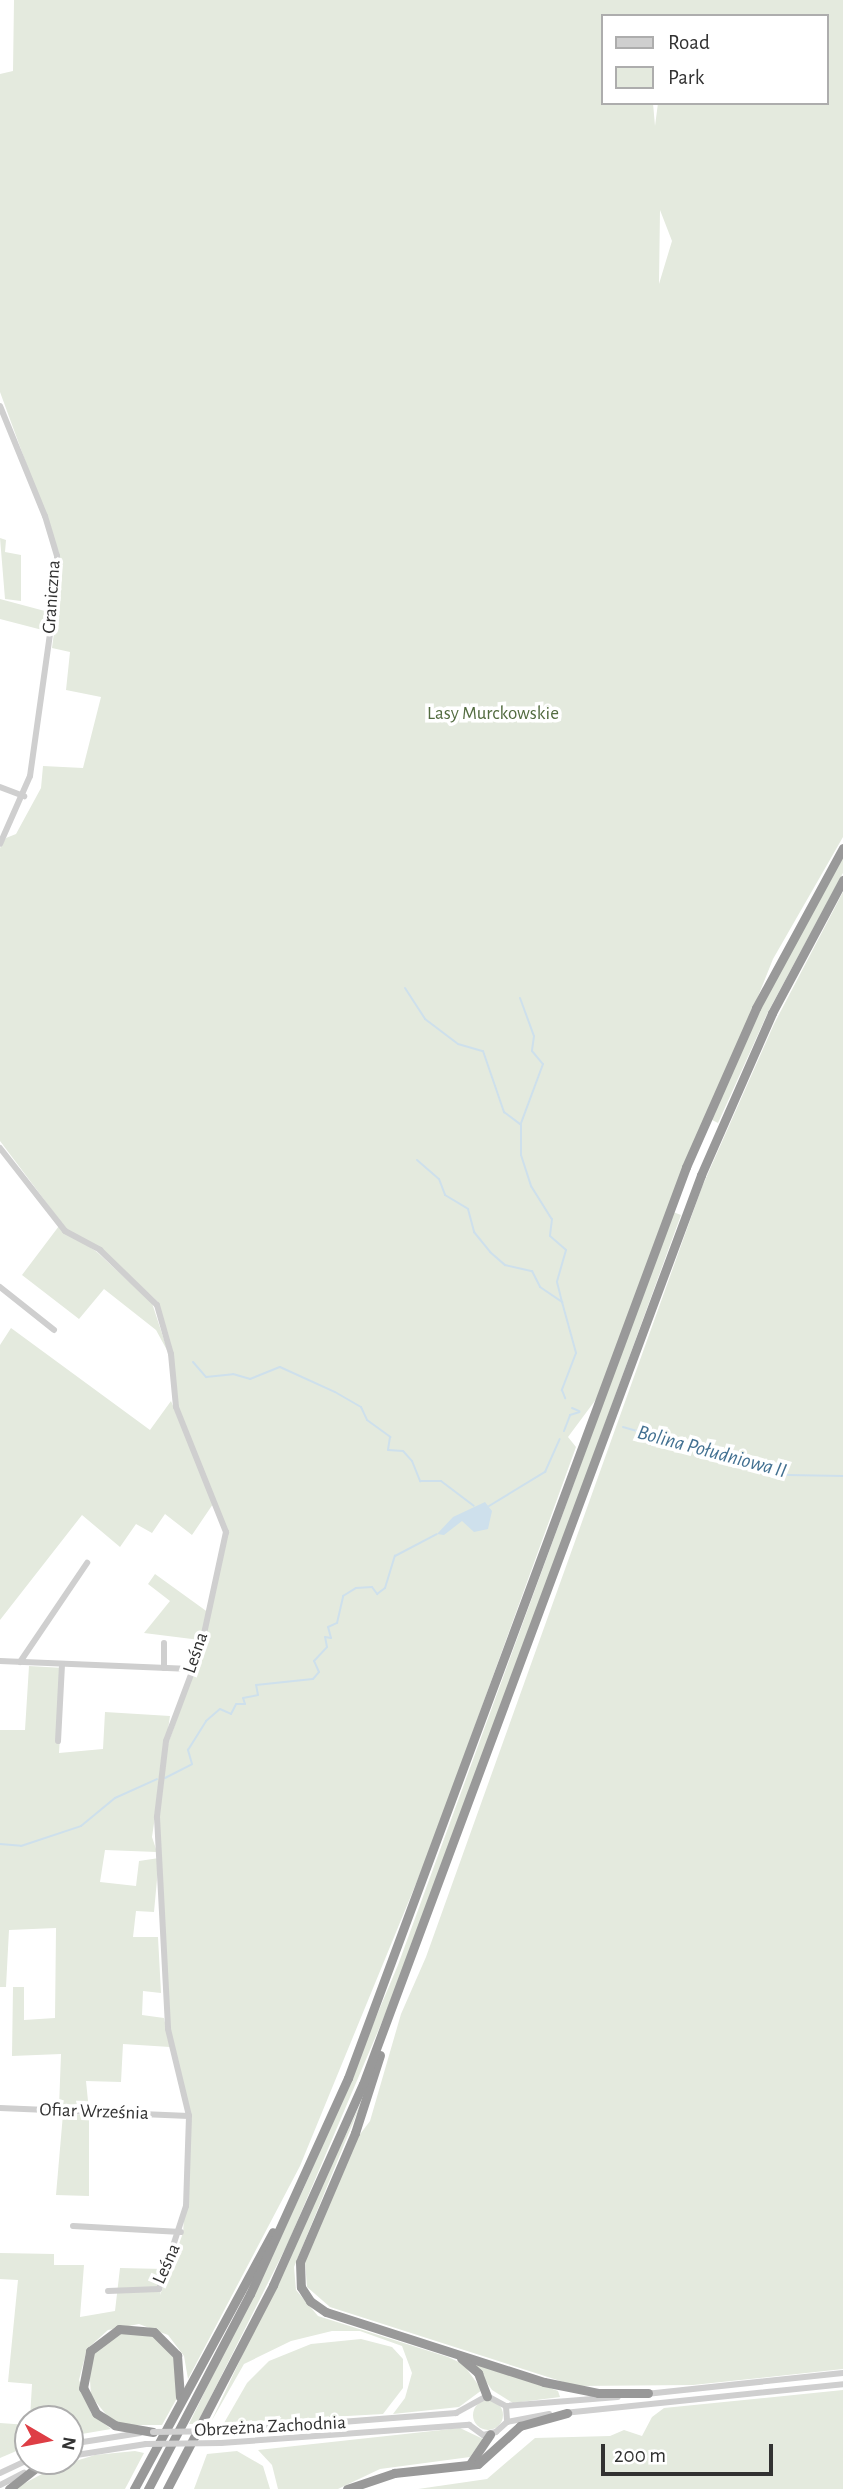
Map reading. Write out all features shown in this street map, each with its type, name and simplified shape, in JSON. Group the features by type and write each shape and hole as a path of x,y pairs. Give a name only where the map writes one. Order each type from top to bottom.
{"highway":[{"path":"148,2489 312,2160 422,1889 686,1167 761,997 843,848"},
{"path":"166,2489 278,2273 388,2022 701,1175 772,1013 843,880"},
{"path":"388,2022 363,2112 300,2262 299,2279 310,2301 326,2312 563,2387 648,2393"},
{"path":"134,2489 312,2160"},
{"path":"153,2432 115,2425 88,2402 85,2364 99,2340 133,2327 165,2338 177,2354 183,2376 174,2415"},
{"path":"443,2349 472,2366 487,2396"},
{"path":"347,2489 383,2475 466,2467 486,2459 520,2426 567,2413"},
{"path":"466,2467 481,2454 490,2434"},
{"path":"9,2489 27,2475"}],"street":[{"name":"Graniczna","path":"0,406 57,556 54,617 24,796 0,844"},
{"path":"0,787 24,796"},
{"name":"Leśna","path":"0,1148 65,1231 100,1250 157,1305 171,1354 176,1407 226,1532 201,1648 166,1741 157,1817 167,2029 189,2116 181,2232 159,2289 108,2291"},
{"path":"0,1287 54,1330"},
{"path":"20,1662 87,1563"},
{"path":"164,1643 164,1668"},
{"path":"0,1661 191,1670"},
{"path":"58,1741 62,1664"},
{"name":"Ofiar Września","path":"0,2108 189,2116"},
{"name":"Leśna","path":"73,2226 181,2232"},
{"path":"843,2374 506,2406 487,2396 470,2407 469,2425 490,2434 507,2422 567,2413 843,2384"},
{"path":"506,2406 507,2422"},
{"name":"Obrzeżna Zachodnia","path":"84,2442 153,2432 227,2431 389,2420 470,2407"},
{"name":"Obrzeżna Zachodnia","path":"84,2454 146,2444 221,2443 469,2425"},
{"path":"0,2485 21,2475"}],"green space":[{"name":"Lasy Murckowskie","path":"14,0 843,0 843,837 773,959 597,1398 568,1437 576,1447 431,1847 300,2166 188,2379 184,2356 168,2335 139,2324 108,2330 87,2349 79,2380 91,2413 111,2429 84,2434 84,2405 31,2405 32,2384 8,2382 18,2280 0,2279 0,2253 54,2254 54,2265 84,2265 80,2317 115,2311 120,2268 164,2269 160,2295 183,2233 191,2116 169,2029 159,1817 168,1744 202,1649 228,1533 177,1405 173,1353 158,1302 106,1253 67,1230 0,1141 0,848 6,838 16,834 41,788 43,766 83,768 101,697 66,690 70,652 52,648 54,633 0,619 0,599 56,614 59,598 59,553 0,392 0,74 13,71","holes":["660,210 672,241 659,283"]},
{"path":"0,538 6,540 5,552 21,555 21,601 5,599"},
{"path":"843,855 843,873 768,1012 718,1123 710,1119 762,1005"},
{"path":"843,892 843,2369 693,2385 576,2386 330,2307 307,2287 305,2261 358,2137 370,2121 401,2014 426,1957 702,1187 774,1024"},
{"path":"673,1212 681,1215 415,1944 288,2243 197,2424 189,2424 304,2188 398,1965"},
{"path":"59,1226 97,1252 152,1303 168,1352 156,1330 104,1289 79,1319 22,1275"},
{"path":"11,1328 150,1430 171,1401 213,1504 192,1535 165,1514 152,1533 136,1524 120,1547 82,1515 0,1620 0,1345"},
{"path":"155,1574 209,1613 200,1640 144,1633 170,1601 148,1584"},
{"path":"29,1666 64,1668 59,1753 103,1749 105,1712 170,1716 152,1837 157,1852 105,1850 100,1882 136,1886 139,1861 159,1858 154,1912 136,1911 133,1937 158,1937 161,1993 143,1991 142,2015 164,2018 170,2047 123,2044 121,2082 86,2081 89,2111 59,2107 61,2054 12,2056 13,1987 24,1987 24,2020 55,2018 56,1928 9,1930 6,1987 0,1987 0,1730 25,1730"},
{"path":"364,2096 294,2267 296,2290 318,2316 463,2364 482,2390 459,2407 393,2414 405,2398 412,2373 402,2346 360,2331 332,2331 291,2341 244,2364 211,2422"},
{"path":"63,2114 89,2115 89,2196 56,2195"},
{"path":"123,2332 156,2336 177,2362 177,2398 162,2425 126,2425 109,2418 91,2396 89,2364 95,2349"},
{"path":"361,2339 392,2347 403,2359 403,2388 383,2414 224,2423 247,2383 269,2361 311,2344"},
{"path":"470,2359 558,2391 560,2397 513,2403 492,2390"},
{"path":"843,2390 843,2489 418,2489 487,2479 535,2438 610,2436 624,2430 642,2436 652,2417 664,2408"},
{"path":"488,2400 494,2401 502,2409 502,2421 494,2429 488,2430 482,2429 474,2421 473,2415 474,2409 482,2401"},
{"path":"0,2423 14,2424 14,2452 0,2458"},
{"path":"460,2428 483,2439 470,2457 380,2469 338,2489 278,2489 272,2465 258,2450"},
{"path":"135,2451 144,2453 125,2489 14,2489 40,2475 84,2475 84,2458"},
{"path":"237,2451 263,2466 270,2489 194,2489 207,2454"}],"water":[{"path":"485,1502 492,1511 488,1529 474,1532 462,1521 444,1535 437,1534 453,1517"}],"waterway":[{"path":"405,988 425,1019 458,1044 483,1051 504,1112 521,1125 521,1155 531,1186 552,1219 550,1236 566,1250 557,1282 562,1302"},
{"path":"520,998 534,1036 532,1051 543,1064 521,1123"},
{"path":"417,1160 439,1179 445,1195 468,1209 474,1232 490,1252 505,1265 532,1271 540,1287 562,1302 576,1353 562,1390 565,1398"},
{"path":"193,1362 206,1377 233,1374 250,1379 280,1367 335,1392 361,1407 367,1420 390,1437 388,1450 403,1451 412,1461 420,1481 441,1481 474,1506"},
{"name":"Bolina Południowa II","path":"572,1408 579,1411"},
{"name":"Bolina Południowa II","path":"564,1431 570,1415 580,1412"},
{"name":"Bolina Południowa II","path":"623,1427 788,1475 843,1476"},
{"name":"Bolina Południowa II","path":"489,1506 545,1472 560,1439"},
{"name":"Bolina Południowa II","path":"165,1778 192,1764 188,1750 206,1721 220,1709 231,1714 236,1704 245,1704 243,1698 258,1695 256,1685 313,1679 319,1672 314,1661 327,1647 325,1637 331,1638 328,1627 337,1623 343,1596 356,1588 372,1587 377,1594 385,1588 395,1556 437,1534"},
{"name":"Bolina Południowa II","path":"0,1844 21,1846 81,1826 115,1798 157,1779"}]}
